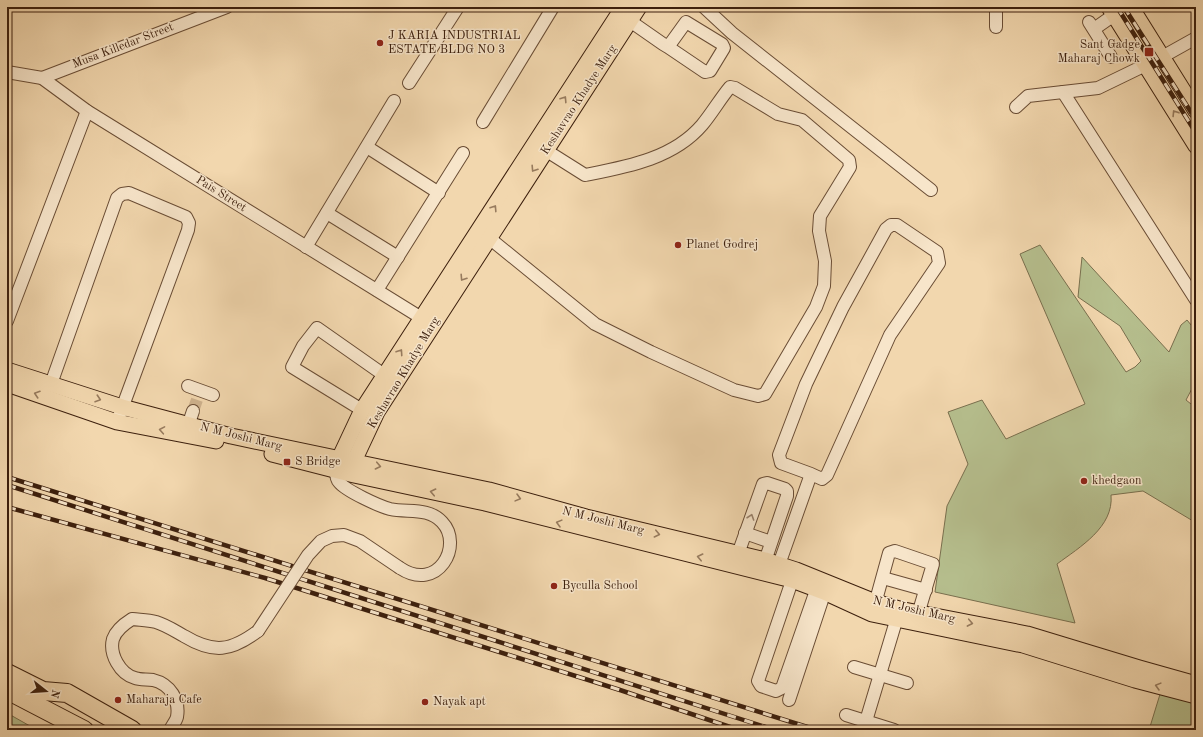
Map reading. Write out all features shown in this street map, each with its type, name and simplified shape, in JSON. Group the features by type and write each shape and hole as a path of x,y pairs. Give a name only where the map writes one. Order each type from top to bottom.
{"highway":[{"path":"7,672 43,690 75,723"},
{"path":"7,690 75,723 113,730"},
{"path":"43,690 67,693 132,730"}],"main road":[{"name":"Keshavrao Khadye Marg","path":"354,468 378,412 428,322 540,147 623,7"},
{"name":"Keshavrao Khadye Marg","path":"540,147 630,21 638,7"},
{"path":"1131,7 1196,111"},
{"path":"1112,11 1196,146"},
{"name":"Keshavrao Khadye Marg","path":"338,465 362,410 384,375 428,322"},
{"name":"N M Joshi Marg","path":"7,370 51,384 72,398 117,422 189,423"},
{"name":"N M Joshi Marg","path":"7,384 122,407 189,423 338,465 487,497 584,523 732,556 794,575 874,608 898,615 1025,640 1137,674 1196,696"},
{"name":"N M Joshi Marg","path":"1137,674 1196,684"}],"street":[{"name":"Musa Killedar Street","path":"42,78 227,7"},
{"path":"409,83 458,7"},
{"path":"483,122 553,7"},
{"path":"704,7 732,33 931,190"},
{"path":"996,7 996,27"},
{"path":"1112,11 1092,26 1112,57"},
{"path":"630,21 668,47 708,72 724,48 722,44 686,22 668,47"},
{"path":"1016,107 1028,96 1098,88 1162,57 1196,38"},
{"name":"Pais Street","path":"7,72 42,78 87,111 428,322"},
{"path":"484,234 595,324 651,352 734,390 758,396 765,394 816,307 822,293 824,286 825,261 819,231 820,216 850,167 849,160 802,120 778,114 735,88 730,87 702,125 682,142 646,162 585,175 540,147"},
{"path":"1063,92 1196,300"},
{"path":"306,247 394,102"},
{"path":"7,321 87,111"},
{"path":"367,147 438,193"},
{"path":"377,290 463,153"},
{"path":"51,384 117,198 122,194 129,193 186,217 189,223 188,230 117,422"},
{"path":"327,213 398,257"},
{"path":"891,225 897,225 937,252 939,263 890,335 827,475 822,479 811,474 781,463 779,455 806,384 843,307 886,229 891,225"},
{"path":"362,410 292,367 303,346 317,328 384,375"},
{"path":"188,386 200,392 213,395"},
{"path":"170,730 177,717 176,699 167,686 154,680 134,678 122,671 113,654 113,639 121,627 132,619 157,622 197,644 209,647 225,648 243,643 258,631 308,555 321,541 332,536 344,535 360,541 408,574 420,577 431,574 443,566 449,550 449,536 443,523 433,515 419,511 392,509 380,506 348,490 338,482 338,465"},
{"path":"354,468 362,496"},
{"path":"770,568 811,474"},
{"path":"732,556 745,533 763,484 767,483 785,489 787,493 771,542 770,568"},
{"path":"745,533 771,542"},
{"path":"874,608 889,554 895,551 933,564 917,618"},
{"path":"794,575 758,681 759,685 766,688 779,691 782,688 822,586"},
{"path":"883,578 926,590"},
{"path":"789,700 822,586"},
{"path":"866,721 898,615"},
{"path":"854,667 907,683"},
{"path":"846,715 894,730"}],"green space":[{"path":"1040,245 1126,372 1135,367 1141,361 1120,326 1078,297 1082,257 1169,352 1181,325 1187,320 1196,331 1196,381 1186,400 1196,408 1196,521 1193,521 1143,491 1111,495 1107,517 1094,535 1076,551 1057,564 1075,623 935,592 947,506 968,464 948,412 982,400 1006,439 1085,404 1020,254"},
{"path":"1161,691 1196,701 1196,730 1149,730"},
{"path":"7,713 37,730 7,730"}],"tunnel":[{"path":"193,411 199,394"}],"railway":[{"path":"1117,7 1196,133"},
{"path":"1124,7 1196,120"},
{"path":"7,477 817,730"},
{"path":"7,485 775,730"},
{"path":"7,507 265,578 620,690 739,730"}],"place":[{"name":"J KARIA INDUSTRIAL ESTATE BLDG NO 3","path":"380,43"},
{"name":"Sant Gadge Maharaj Chowk","path":"1149,52"},
{"name":"Planet Godrej","path":"678,245"},
{"name":"S Bridge","path":"287,462"},
{"name":"khedgaon","path":"1084,481"},
{"name":"Byculla School","path":"554,586"},
{"name":"Maharaja Cafe","path":"118,700"},
{"name":"Nayak apt","path":"425,702"}]}
